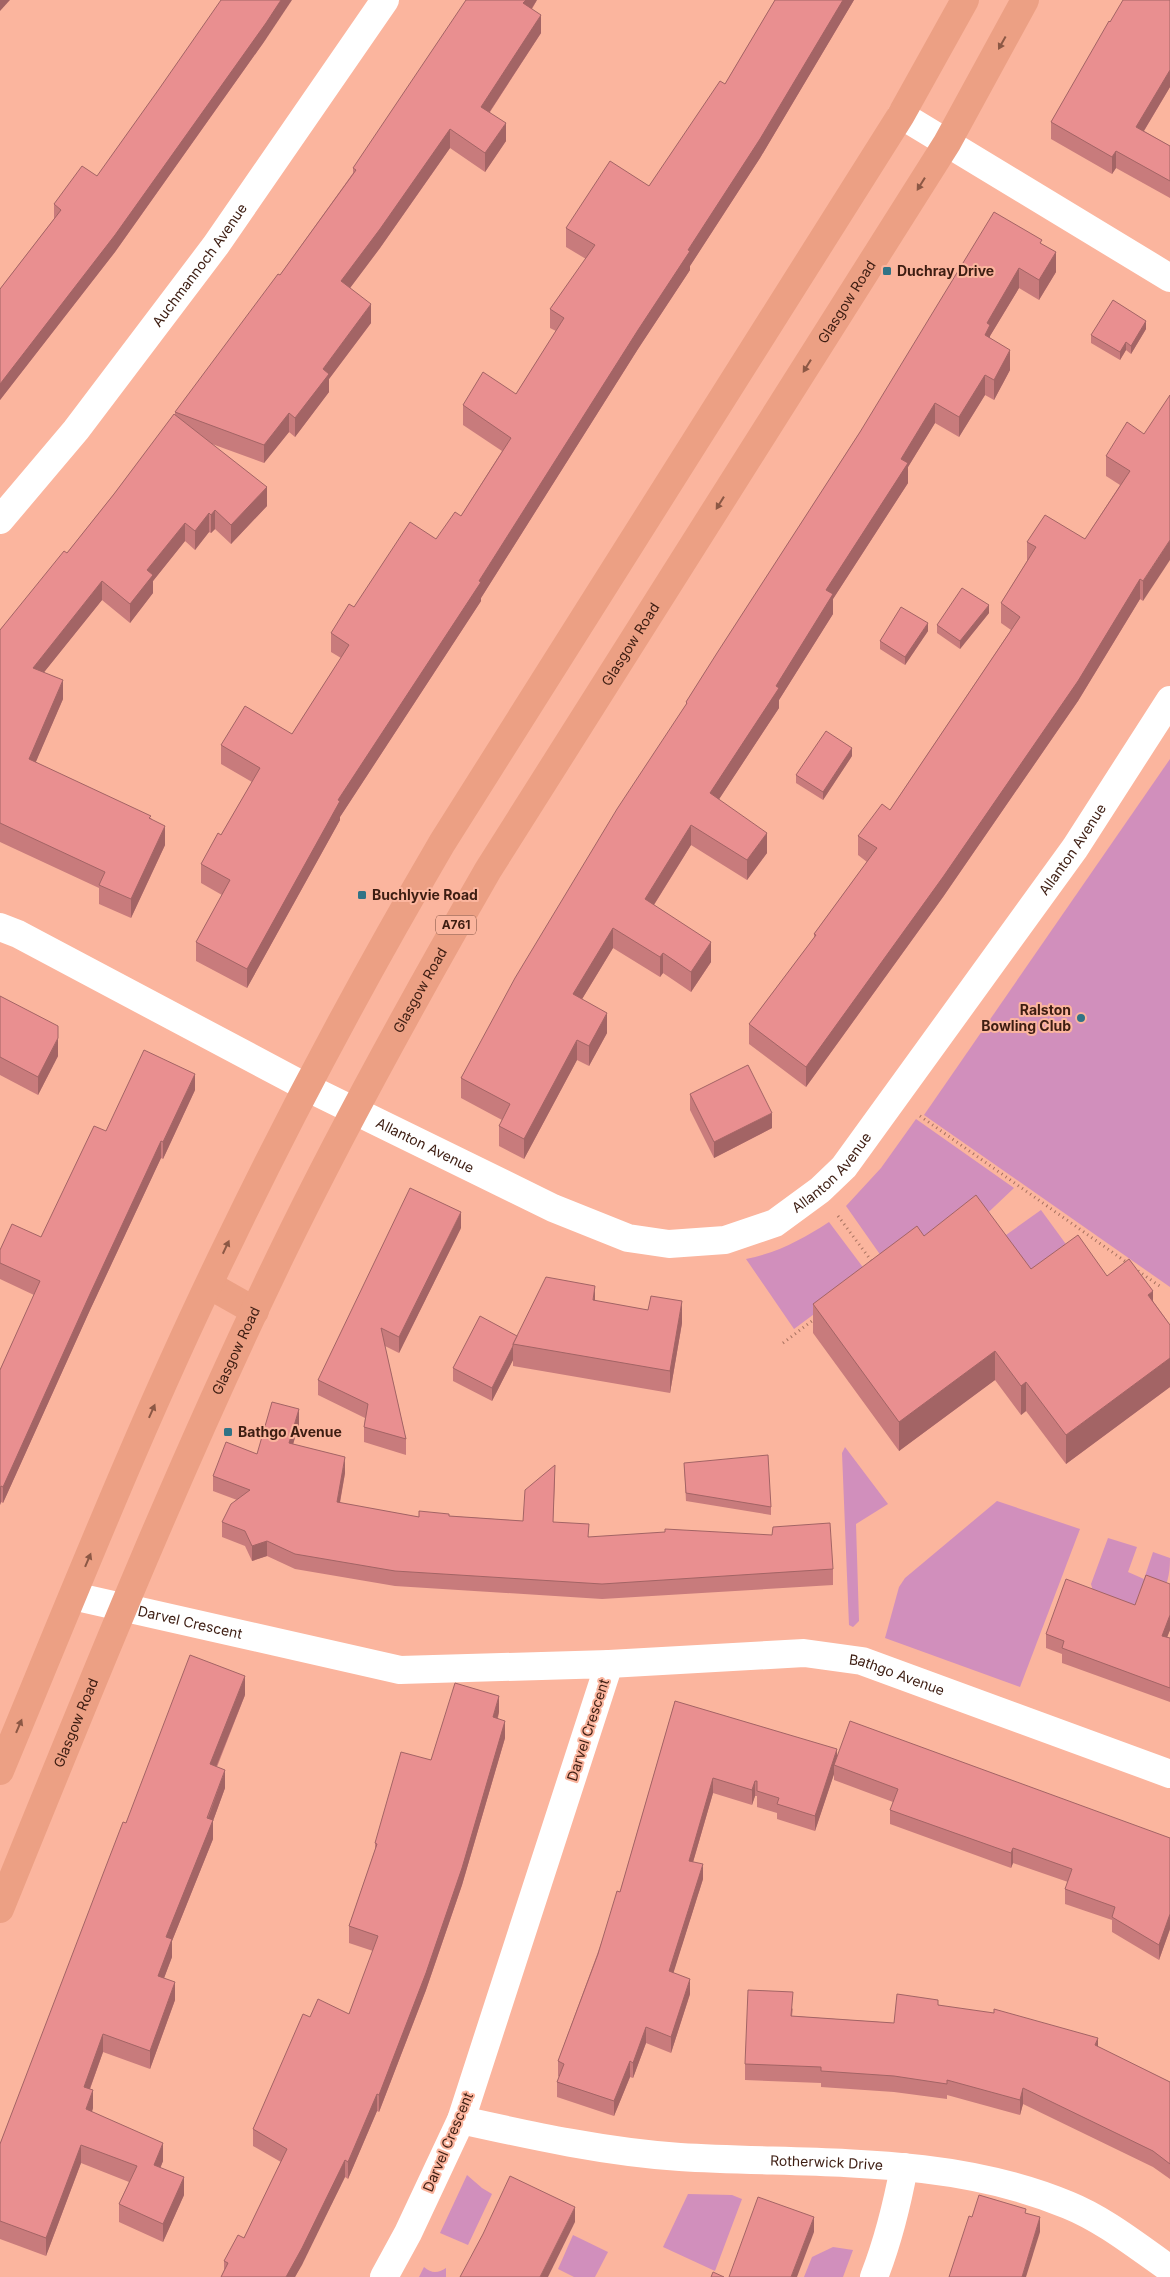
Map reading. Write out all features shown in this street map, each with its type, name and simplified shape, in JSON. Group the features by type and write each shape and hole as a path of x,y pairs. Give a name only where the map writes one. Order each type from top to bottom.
{"main road":[{"path":"0,1771 142,1432 209,1285 306,1087 385,941 442,843 901,115 965,0"},
{"name":"Glasgow Road","path":"0,1909 123,1607 194,1442 255,1311 354,1110 488,870 947,143 1025,0"},
{"path":"209,1285 255,1311"}],"street":[{"name":"Auchmannoch Avenue","path":"0,520 76,430 216,245 385,0"},
{"path":"901,115 1170,278"},
{"name":"Allanton Avenue","path":"306,1087 553,1208 628,1238 669,1244 725,1240 775,1223 820,1190 844,1167 895,1099 1074,848 1170,700"},
{"path":"0,927 18,934 306,1087"},
{"name":"Darvel Crescent","path":"73,1596 400,1670 609,1664 461,2120 408,2233 384,2277"},
{"name":"Bathgo Avenue","path":"609,1664 804,1653 862,1661 1170,1774"},
{"name":"Rotherwick Drive","path":"461,2120 534,2136 678,2157 904,2167 956,2173 1014,2185 1070,2205 1120,2234 1170,2270"},
{"path":"874,2277 895,2211 904,2167"}],"path":[{"path":"895,1099 1161,1287"},
{"path":"820,1190 874,1265"},
{"path":"783,1343 823,1314"}],"shaded area":[{"name":"Ralston Bowling Club","path":"1170,759 1170,1287 924,1115"},
{"path":"916,1119 1014,1188 976,1224 893,1273 846,1206 881,1168"},
{"path":"1041,1210 1079,1262 1031,1298 992,1245"},
{"path":"829,1222 868,1274 794,1329 746,1259 789,1245"},
{"path":"845,1447 888,1504 856,1524 859,1621 853,1627 849,1625 842,1453"},
{"path":"997,1501 1080,1529 1020,1687 885,1638 899,1587 905,1578"},
{"path":"1108,1538 1137,1547 1128,1572 1144,1579 1153,1552 1170,1558 1168,1580 1165,1588 1155,1602 1134,1623 1093,1591 1091,1584"},
{"path":"467,2175 492,2194 468,2245 440,2233"},
{"path":"688,2194 732,2195 742,2199 715,2271 663,2247"},
{"path":"573,2235 608,2252 595,2277 574,2277 558,2269"},
{"path":"833,2247 853,2250 843,2277 804,2277 812,2257"},
{"path":"424,2267 435,2272 446,2268 446,2277 419,2277"}],"building":[{"path":"221,0 281,0 115,235 0,384 0,289 61,210 54,204 82,166 97,176"},
{"path":"466,0 526,0 523,3 541,15 481,107 506,123 485,153 450,129 341,281 371,304 323,369 329,374 295,418 289,413 264,445 175,412 278,274 280,275 356,170 353,168"},
{"path":"775,0 843,0 760,139 688,250 690,251 479,581 481,582 338,800 340,801 247,969 196,942 230,880 201,864 218,833 221,835 260,768 221,745 245,706 292,734 349,645 331,633 349,604 354,607 410,522 436,539 455,512 461,516 511,438 463,405 483,372 516,394 564,318 550,309 595,245 566,228 610,161 649,186 720,81 725,84"},
{"path":"1123,0 1170,0 1170,70 1136,127 1170,146 1170,181 1116,151 1112,157 1051,122"},
{"path":"994,212 1042,240 1040,243 1056,252 1039,280 1019,268 987,323 990,325 985,335 1010,350 994,380 985,375 959,417 935,403 901,459 908,463 826,590 833,594 776,686 779,688 710,793 767,833 747,860 691,825 645,899 711,942 691,972 663,953 660,957 613,928 573,994 607,1013 589,1046 577,1040 524,1139 499,1126 510,1104 461,1078 515,978 617,809 860,432"},
{"path":"1113,300 1146,321 1131,346 1126,342 1120,352 1091,335"},
{"path":"1170,395 1170,540 1143,581 1140,579 1078,681 943,877 806,1067 749,1024 816,935 814,934 877,848 858,836 882,804 890,810 1020,617 1001,603 1036,547 1027,542 1045,515 1085,539 1130,471 1106,456 1127,422 1144,434"},
{"path":"174,414 267,487 231,525 215,510 211,515 209,513 195,531 185,523 147,570 153,575 130,604 102,581 33,668 63,680 29,759 151,816 149,818 165,826 131,899 99,885 105,872 0,823 0,630 64,551 67,553"},
{"path":"962,588 989,605 960,641 937,625"},
{"path":"901,607 928,623 905,657 880,641"},
{"path":"826,731 852,748 823,792 796,775"},
{"path":"0,996 58,1026 58,1038 38,1077 0,1057"},
{"path":"144,1050 195,1074 163,1142 161,1141 3,1487 1,1486 0,1488 0,1370 40,1281 0,1263 0,1250 12,1224 41,1237 94,1126 106,1131"},
{"path":"748,1065 772,1113 714,1142 690,1094"},
{"path":"410,1188 461,1212 399,1337 381,1328 406,1439 364,1427 368,1404 318,1380"},
{"path":"976,1195 1031,1269 1078,1235 1107,1276 1129,1259 1153,1291 1148,1295 1170,1325 1170,1358 1066,1435 1026,1382 1021,1386 995,1351 899,1422 813,1304 917,1226 924,1236"},
{"path":"546,1277 595,1286 593,1300 648,1310 651,1296 682,1301 670,1371 513,1344"},
{"path":"480,1316 517,1336 492,1388 453,1368"},
{"path":"272,1402 299,1409 289,1443 345,1457 337,1502 419,1517 419,1511 449,1514 449,1516 523,1521 525,1490 555,1465 553,1522 589,1524 588,1537 665,1532 665,1529 772,1535 773,1527 830,1523 833,1569 602,1584 395,1571 295,1554 267,1541 252,1546 245,1531 222,1522 231,1504 250,1490 213,1476 226,1442 257,1454"},
{"path":"768,1455 771,1507 686,1493 684,1463"},
{"path":"1146,1575 1170,1584 1170,1615 1162,1636 1170,1638 1170,1688 1062,1648 1064,1641 1046,1634 1066,1579 1135,1605"},
{"path":"190,1655 245,1676 210,1764 225,1770 207,1818 213,1820 166,1937 172,1939 158,1976 175,1982 150,2051 103,2034 84,2087 93,2090 86,2109 163,2143 154,2165 184,2177 163,2224 119,2204 137,2166 81,2145 46,2238 0,2221 0,2144 123,1822 126,1823"},
{"path":"455,1683 499,1696 493,1717 505,1721 462,1868 426,1973 379,2095 377,2094 348,2162 345,2160 286,2277 221,2277 228,2263 224,2261 238,2235 244,2238 287,2149 253,2129 303,2014 310,2017 318,1999 349,2014 378,1936 349,1926 377,1844 375,1843 401,1752 431,1760"},
{"path":"675,1701 837,1749 815,1816 777,1804 779,1798 757,1791 757,1781 755,1781 752,1790 713,1778 689,1861 703,1864 669,1971 690,1979 671,2037 646,2027 633,2063 630,2061 614,2101 557,2082 564,2064 558,2061 598,1954 617,1891 620,1892"},
{"path":"850,1721 1170,1838 1170,1914 1159,1945 1112,1917 1115,1907 1065,1889 1072,1869 1013,1848 1011,1853 890,1810 898,1789 834,1765"},
{"path":"748,1990 793,1992 791,2016 894,2023 897,1994 938,2000 938,2005 994,2013 994,2009 1098,2038 1095,2045 1170,2082 1170,2164 1153,2151 1023,2088 1020,2100 947,2080 947,2084 894,2076 821,2071 821,2067 745,2064"},
{"path":"510,2176 575,2207 540,2277 460,2277 483,2234"},
{"path":"979,2195 1026,2209 1025,2213 1040,2217 1022,2277 949,2277 969,2216 972,2217"},
{"path":"758,2197 814,2217 791,2277 729,2277"},
{"path":"713,2272 724,2277 711,2277"}],"place":[{"name":"Duchray Drive","path":"887,271"},
{"name":"Buchlyvie Road","path":"362,895"},
{"name":"Ralston Bowling Club","path":"1081,1018"},
{"name":"Bathgo Avenue","path":"228,1432"}]}
